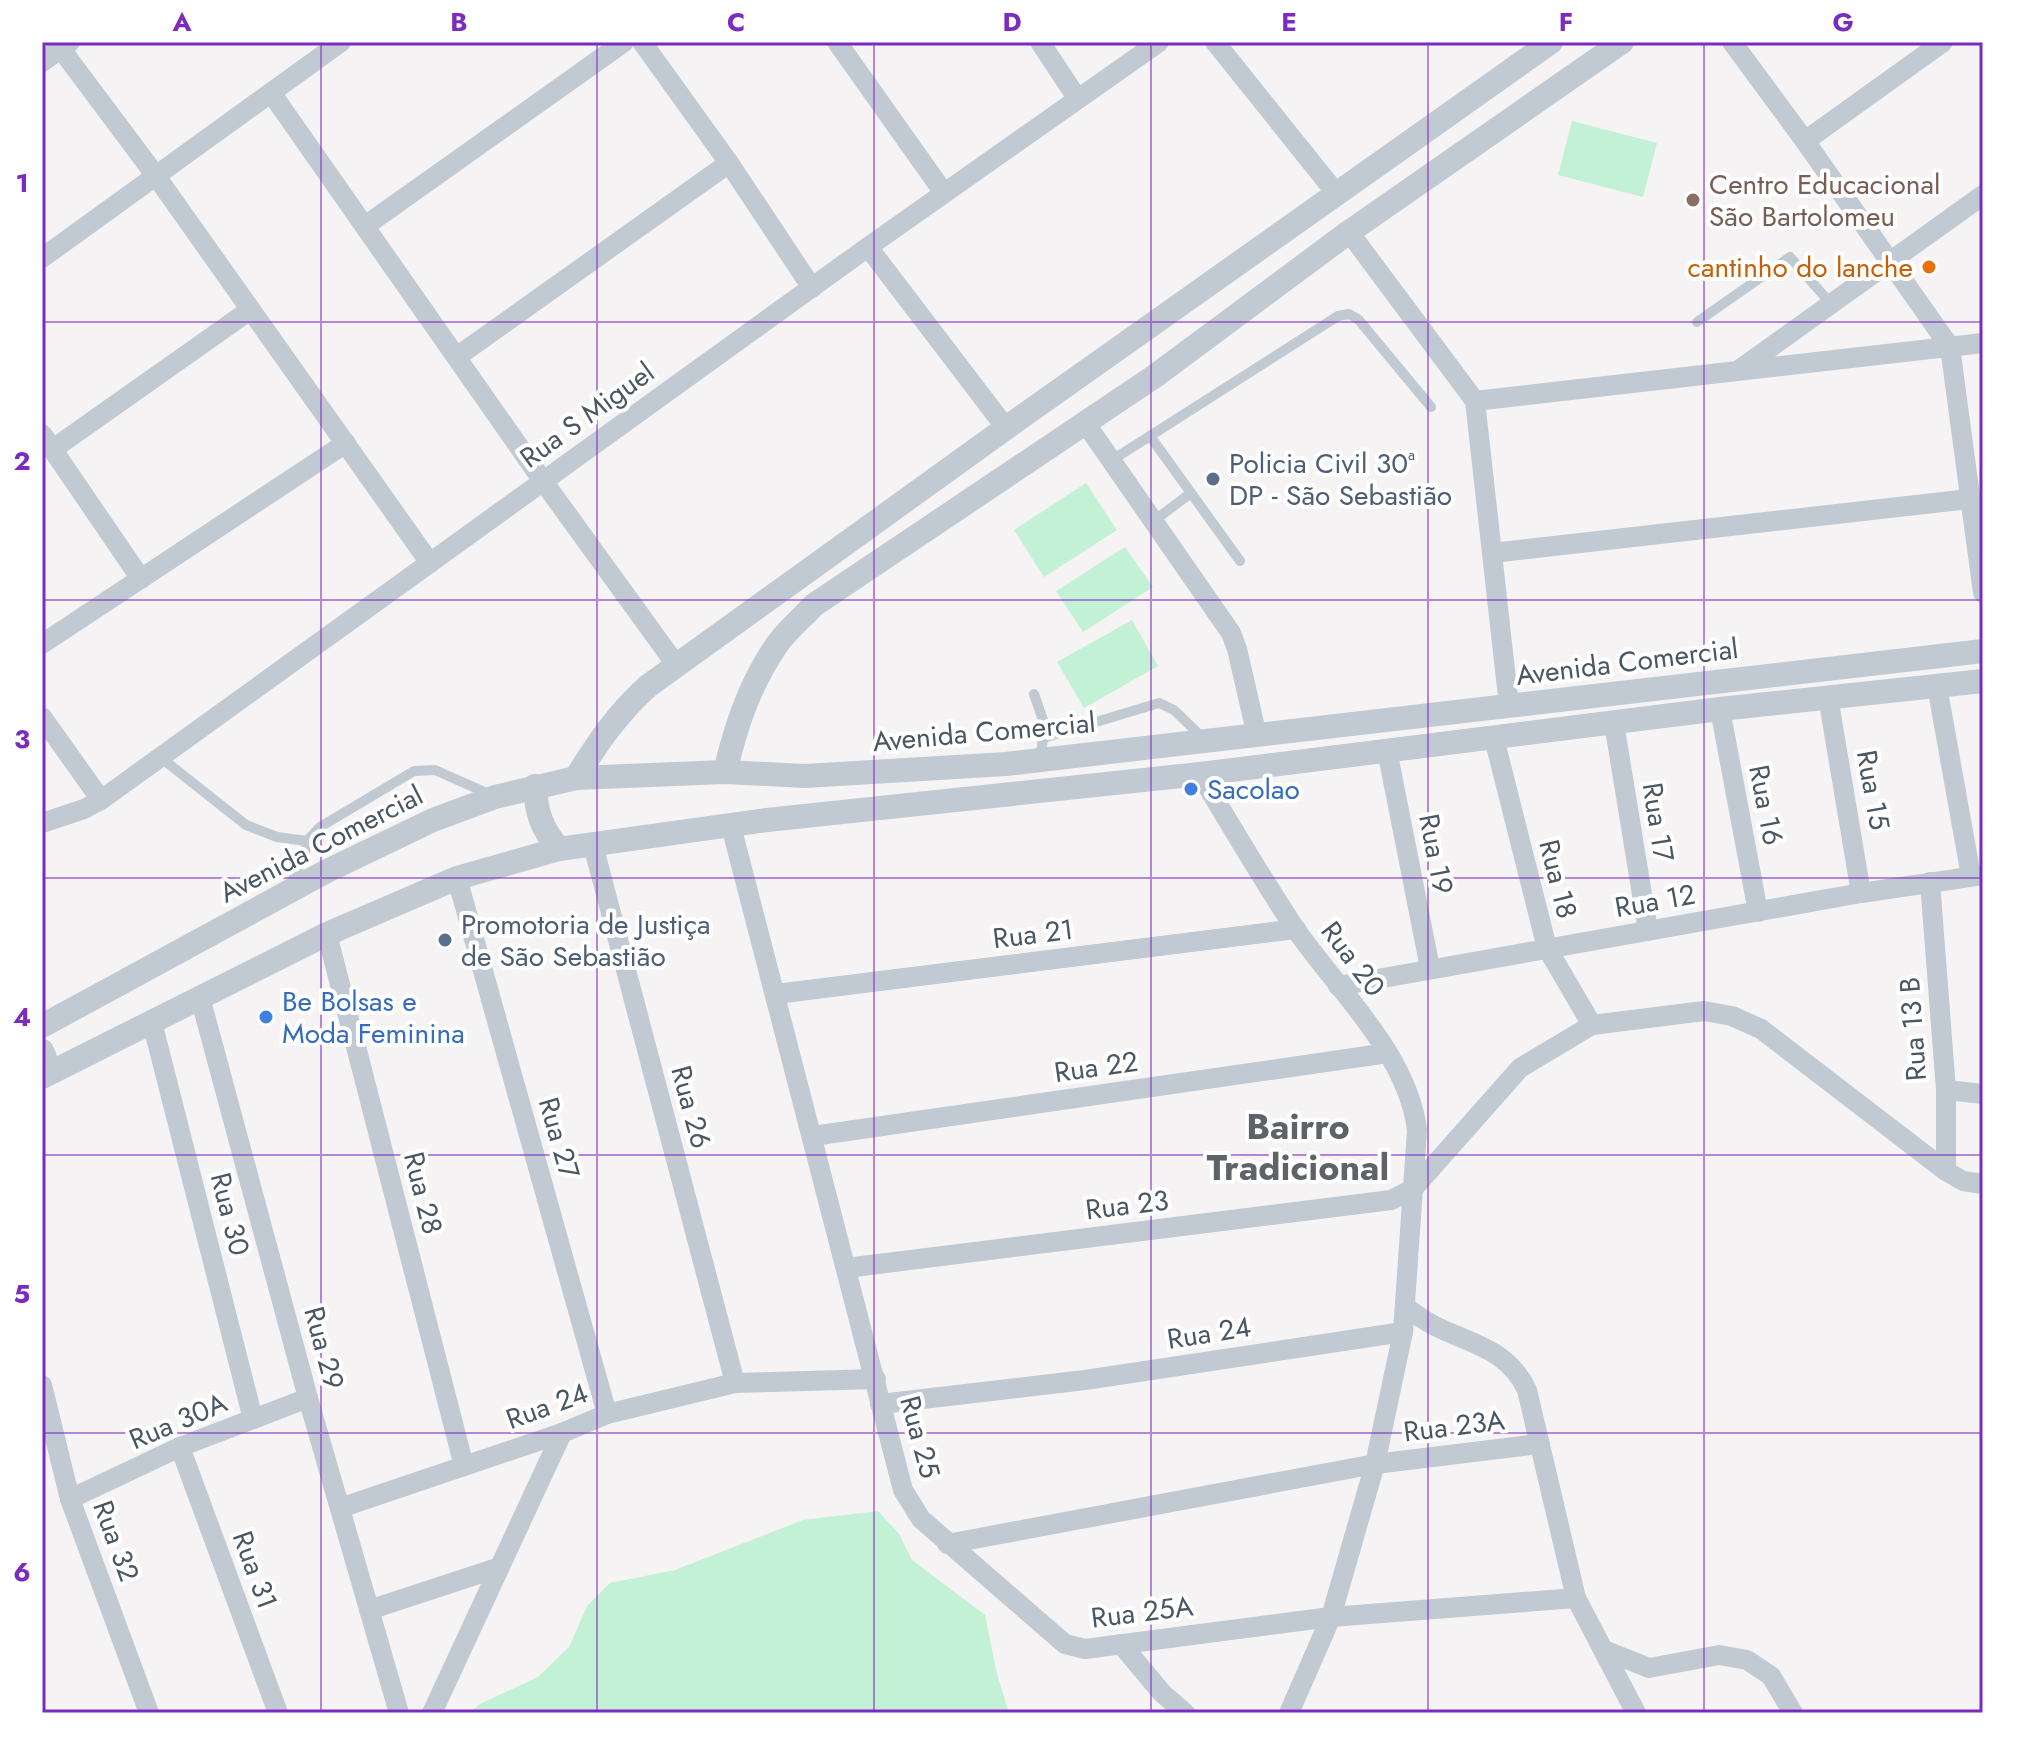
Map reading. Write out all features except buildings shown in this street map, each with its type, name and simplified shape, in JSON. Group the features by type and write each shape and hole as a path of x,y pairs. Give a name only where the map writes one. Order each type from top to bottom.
{"street":[{"path":"42,258 272,94 316,49 341,42"},
{"path":"365,226 624,42"},
{"path":"642,42 729,163 812,288"},
{"path":"837,42 944,193"},
{"path":"1040,42 1077,98"},
{"name":"Rua S Miguel","path":"42,823 101,800 868,247 1159,42"},
{"path":"1215,42 1336,193"},
{"path":"576,778 622,710 648,686 1551,42"},
{"path":"725,772 738,719 753,687 777,644 814,605 1155,376 1349,232 1622,42"},
{"path":"1732,42 1950,347 1983,593"},
{"path":"1805,141 1943,42"},
{"path":"42,62 66,45 430,563"},
{"path":"272,94 543,481 677,666"},
{"path":"458,356 729,163"},
{"path":"1738,371 1983,195"},
{"path":"1349,232 1475,401 1509,706"},
{"path":"868,247 1040,455"},
{"path":"141,579 47,442 250,310"},
{"path":"1130,340 1149,360 1155,376"},
{"path":"1475,401 1983,343"},
{"path":"1086,424 1231,633 1257,736"},
{"path":"42,644 346,443"},
{"path":"1492,553 1969,499"},
{"name":"Avenida Comercial","path":"42,1026 327,871 433,820 495,797 576,778 725,772 773,775 897,771 1006,764 1041,749 1207,742 1983,651"},
{"path":"1880,663 1884,691"},
{"name":"Avenida Comercial","path":"42,1077 327,934 457,878 559,849 767,820 1200,774 1720,709 1983,681"},
{"path":"1937,686 1977,875"},
{"name":"Rua 15","path":"1828,697 1861,893"},
{"name":"Rua 16","path":"1720,709 1758,912"},
{"path":"42,717 101,800"},
{"path":"1420,717 1427,733 1425,746"},
{"name":"Rua 17","path":"1614,723 1648,931"},
{"path":"1329,728 1326,746 1333,757"},
{"name":"Rua 18","path":"1494,738 1547,948 1592,1025"},
{"name":"Rua 19","path":"1387,750 1430,968"},
{"name":"Rua 20","path":"1200,774 1296,929 1388,1053 1414,1109 1417,1130 1413,1189"},
{"path":"767,820 776,806 778,792 773,775"},
{"path":"535,786 538,816 559,849"},
{"name":"Rua 25","path":"731,826 903,1490 921,1519 947,1544"},
{"name":"Rua 26","path":"593,845 735,1383"},
{"name":"Rua 12","path":"1338,986 1977,875"},
{"name":"Rua 27","path":"457,878 607,1414"},
{"name":"Rua 13 B","path":"1930,882 1946,1090 1946,1171"},
{"name":"Rua 21","path":"776,994 1296,929"},
{"name":"Rua 28","path":"327,934 464,1466"},
{"name":"Rua 29","path":"200,997 308,1398 399,1713"},
{"path":"1289,1713 1331,1617 1375,1464 1403,1332 1413,1189 1520,1068 1592,1025 1704,1011 1732,1016 1761,1029 1946,1171 1963,1181 1983,1184"},
{"name":"Rua 30","path":"152,1022 253,1419"},
{"path":"42,1051 45,1058 42,1070"},
{"name":"Rua 22","path":"813,1136 1388,1053"},
{"path":"1946,1090 1983,1094"},
{"name":"Rua 23","path":"846,1268 1391,1200 1413,1189"},
{"path":"1405,1307 1438,1328 1503,1357 1521,1378 1527,1390 1576,1598 1636,1713"},
{"name":"Rua 24","path":"880,1404 1085,1380 1403,1332"},
{"name":"Rua 24","path":"340,1508 562,1433 607,1414 735,1383 876,1379"},
{"name":"Rua 32","path":"42,1385 70,1499 149,1713"},
{"name":"Rua 30A","path":"70,1499 180,1447 308,1398"},
{"path":"432,1713 562,1433"},
{"name":"Rua 23A","path":"1375,1464 1540,1444"},
{"name":"Rua 31","path":"180,1447 278,1713"},
{"path":"947,1544 1375,1464"},
{"name":"Rua 25A","path":"947,1544 1065,1644 1085,1649 1331,1617 1576,1598"},
{"path":"369,1610 500,1567"},
{"path":"1121,1644 1162,1693 1185,1713"},
{"path":"1604,1650 1649,1668 1719,1655 1747,1660 1771,1676 1793,1713"}],"lane":[{"path":"1697,322 1790,257 1831,304"},
{"path":"1112,460 1338,316 1349,314 1358,319 1431,407"},
{"path":"1150,436 1240,561"},
{"path":"1155,520 1191,493"},
{"path":"1034,694 1045,726 1041,749"},
{"path":"1041,749 1159,703 1174,710 1207,742"},
{"path":"160,757 246,825 277,837 307,841"},
{"path":"284,897 304,857 307,841 320,827 414,771 435,770 495,797"}],"green space":[{"path":"1572,121 1657,143 1643,197 1558,175"},
{"path":"1086,483 1117,530 1044,577 1014,530"},
{"path":"1125,547 1153,587 1083,632 1056,591"},
{"path":"1132,620 1158,666 1084,708 1057,662"},
{"path":"878,1511 899,1534 912,1560 985,1615 1009,1713 469,1713 480,1704 538,1677 569,1647 587,1606 610,1583 675,1570 803,1520"}],"place":[{"name":"Centro Educacional São Bartolomeu","path":"1693,200"},
{"name":"cantinho do lanche","path":"1929,267"},
{"name":"Policia Civil 30ª DP - São Sebastião","path":"1213,479"},
{"name":"Sacolao","path":"1191,789"},
{"name":"Promotoria de Justiça de São Sebastião","path":"445,940"},
{"name":"Be Bolsas e Moda Feminina","path":"266,1017"}],"district":[{"name":"Bairro Tradicional","path":"1298,1146"}]}
